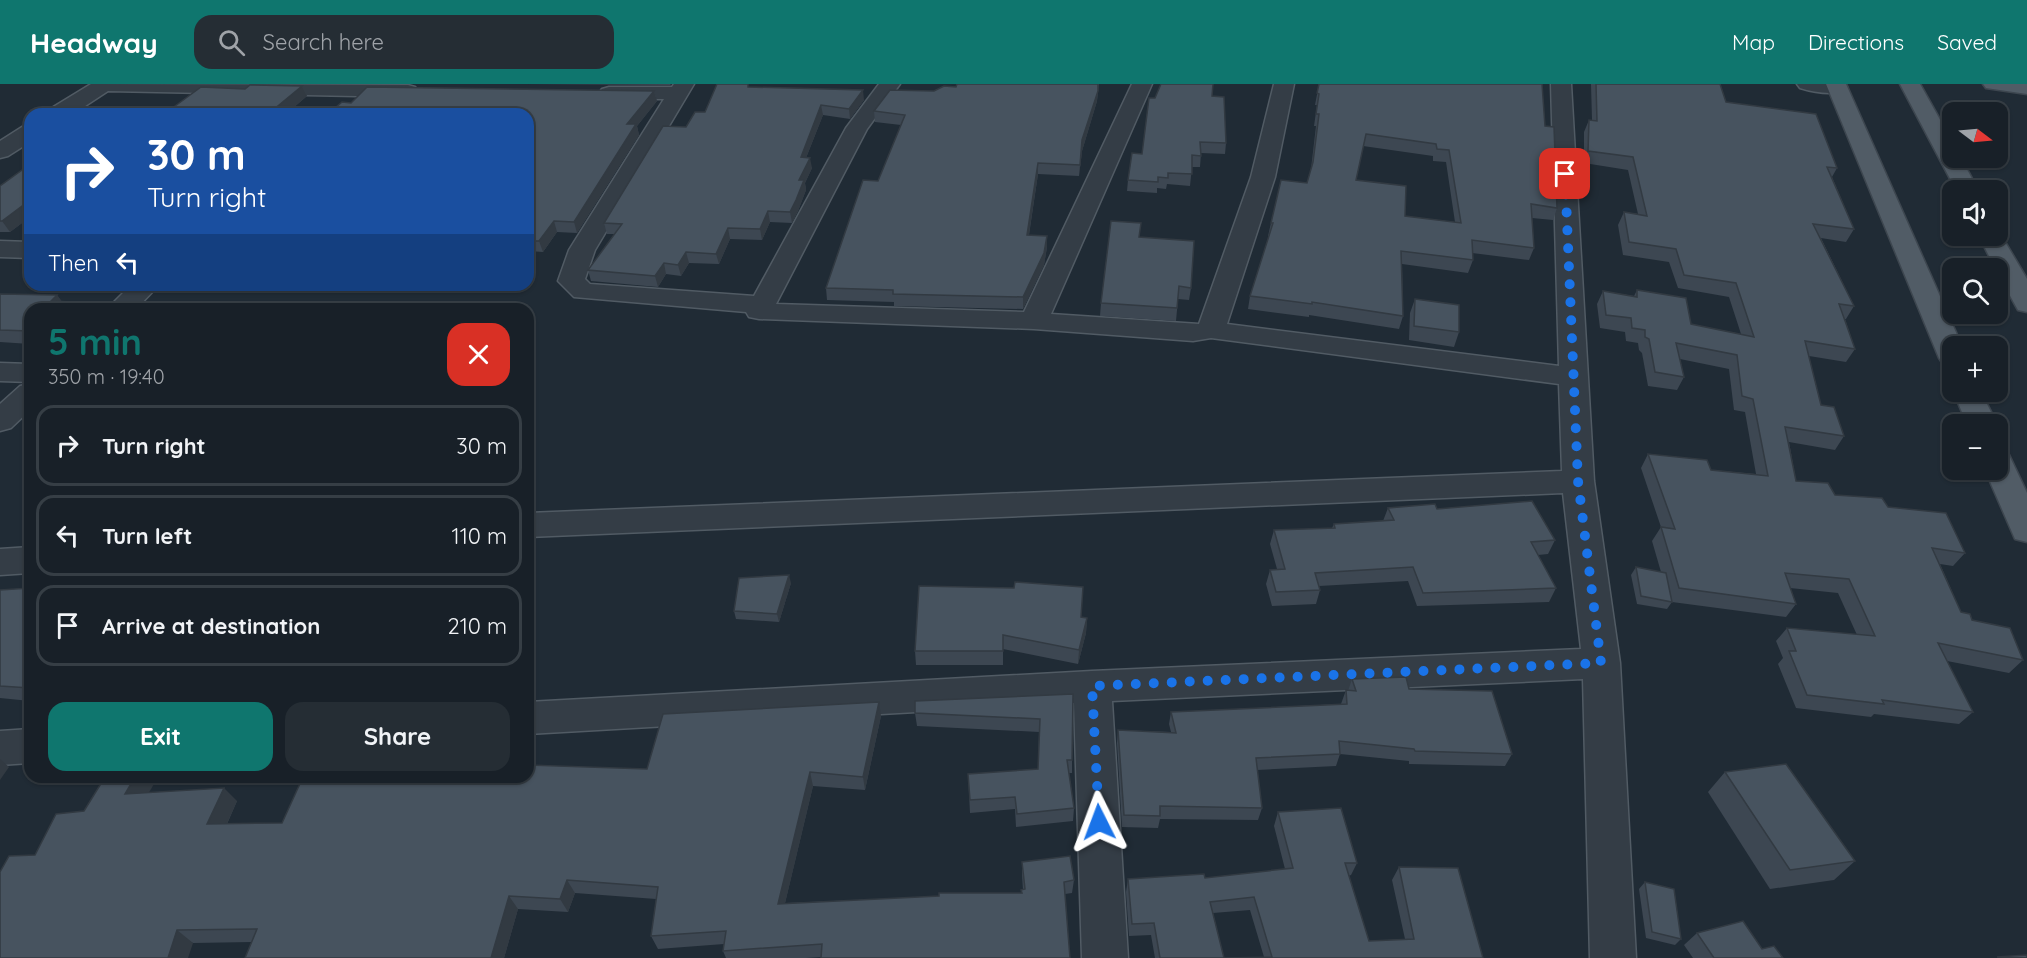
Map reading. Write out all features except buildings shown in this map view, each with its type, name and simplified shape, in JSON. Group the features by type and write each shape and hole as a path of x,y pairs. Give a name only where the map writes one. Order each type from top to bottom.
{"main road":[{"path":"1910,84 1962,180"},
{"path":"1993,84 2027,88"},
{"path":"1836,86 1944,336"},
{"path":"1996,246 2027,304"},
{"path":"2005,480 2027,530"}],"street":[{"path":"890,84 857,128 759,311 1034,321 1193,333 1211,330 1575,377"},
{"path":"1034,321 1142,84"},
{"path":"1211,330 1263,177 1284,84"},
{"path":"1561,84 1578,481 1601,663 1613,958"},
{"path":"1807,84 1836,86"},
{"path":"68,108 104,85 358,87 424,91"},
{"path":"337,106 358,87"},
{"path":"682,89 582,250 571,281 583,291 762,305"},
{"path":"587,93 682,89"},
{"path":"0,151 24,136"},
{"path":"0,249 24,250"},
{"path":"126,303 140,291"},
{"path":"0,372 24,373"},
{"path":"0,421 24,399"},
{"path":"534,525 1578,481"},
{"path":"0,562 24,560"},
{"path":"534,718 1092,686 1601,663"},
{"path":"1092,686 1105,958"},
{"path":"0,748 24,746"}],"route":[{"path":"1099,822 1092,686 1601,663 1578,481 1565,174"}]}
